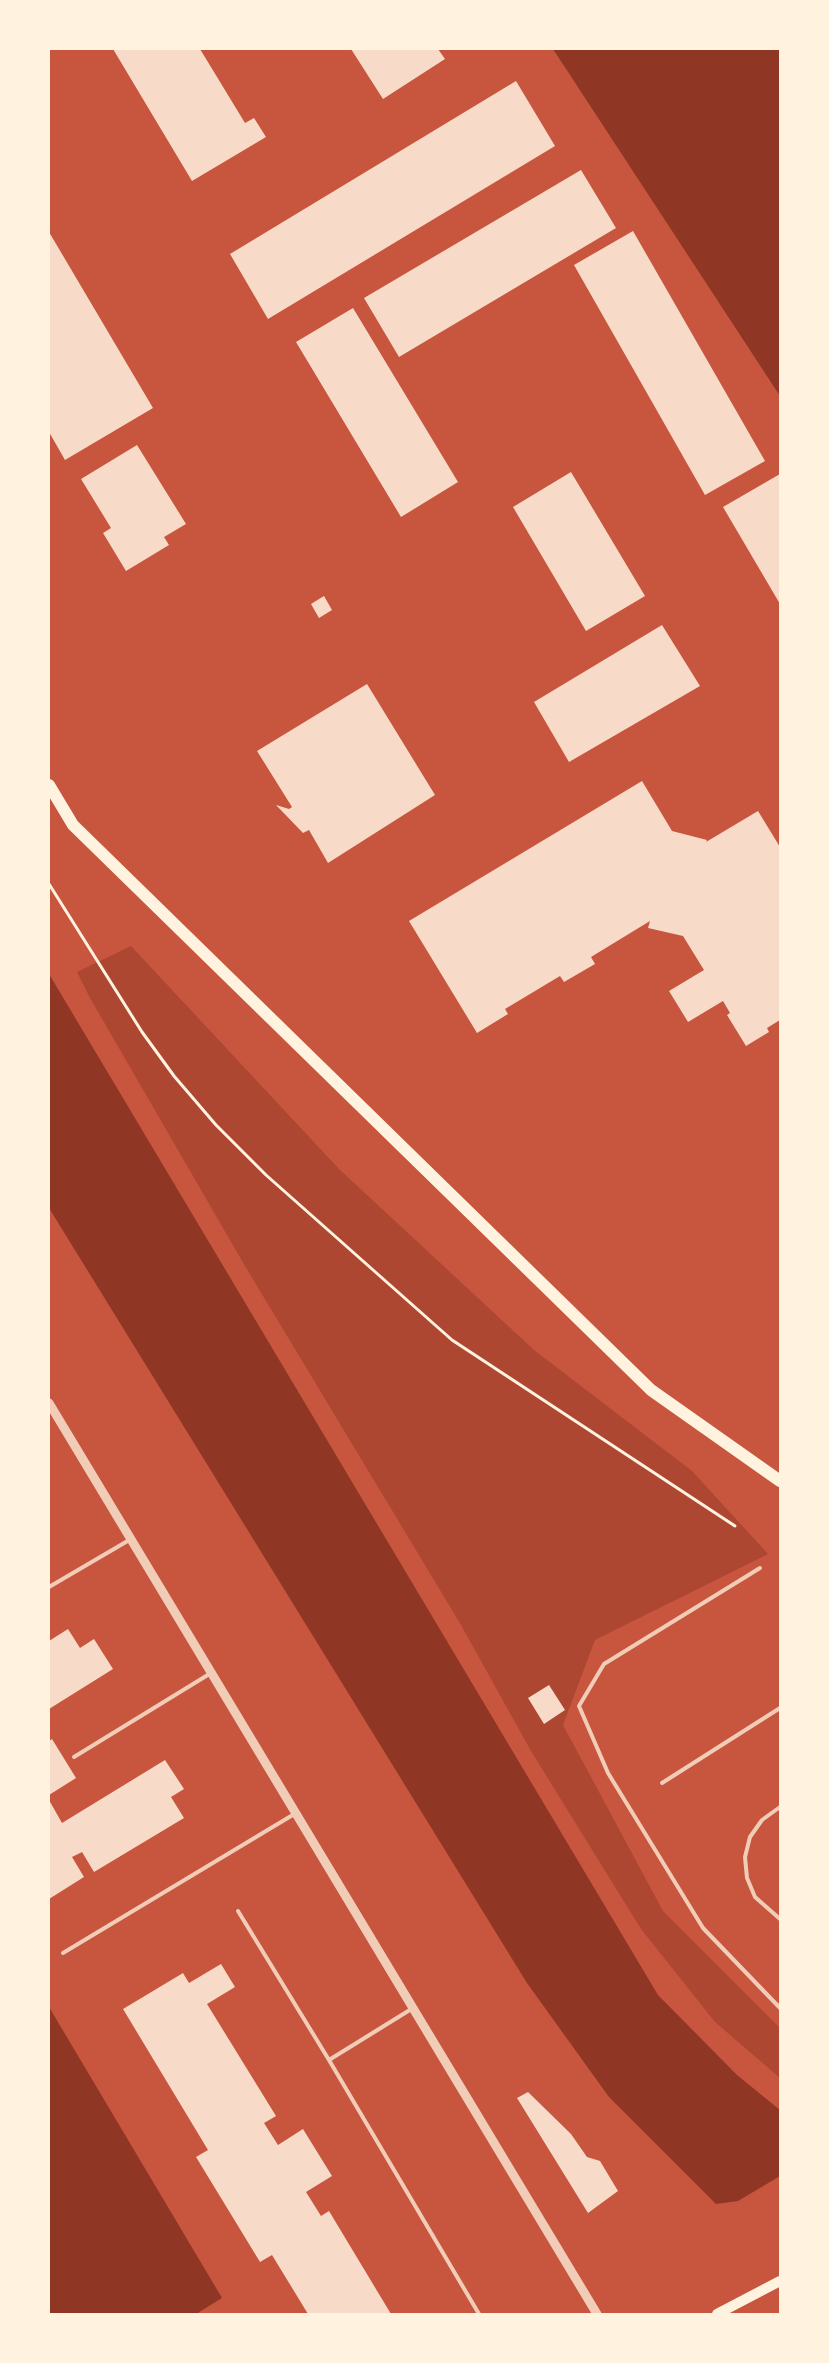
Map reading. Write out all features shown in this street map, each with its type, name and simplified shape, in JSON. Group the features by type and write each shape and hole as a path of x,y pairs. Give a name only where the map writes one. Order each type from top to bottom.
{"main road":[{"path":"49,785 73,825 651,1390 780,1481"},
{"path":"717,2314 780,2280"}],"street":[{"path":"49,1402 597,2314"}],"lane":[{"path":"49,1587 130,1539"},
{"path":"760,1568 604,1664 580,1706 608,1773 703,1928 780,2008"},
{"path":"74,1757 211,1673"},
{"path":"662,1783 780,1708"},
{"path":"780,1807 762,1820 750,1837 745,1857 747,1878 755,1897 780,1919"},
{"path":"63,1953 296,1813"},
{"path":"238,1911 479,2314"},
{"path":"328,2060 413,2008"}],"path":[{"path":"49,884 142,1032 174,1076 216,1125 266,1174 452,1340 735,1526"}],"shaded area":[{"path":"553,49 780,49 780,396"},
{"path":"131,946 339,1169 534,1350 692,1471 768,1554 595,1640 563,1725 663,1911 780,2028 780,2078 715,2022 641,1929 531,1751 461,1625 245,1266 90,998 77,972"},
{"path":"49,974 658,1995 737,2075 780,2110 780,2176 738,2201 716,2204 609,2097 527,1983 49,1208"},
{"path":"49,2007 222,2298 196,2314 49,2314"}],"building":[{"path":"113,49 200,49 245,123 254,118 266,137 192,181"},
{"path":"351,49 438,49 445,59 383,99"},
{"path":"516,81 555,146 268,319 230,254"},
{"path":"581,170 616,228 399,357 364,298"},
{"path":"633,231 765,461 705,495 574,265"},
{"path":"49,232 153,408 65,460 49,432"},
{"path":"353,308 458,482 401,517 296,342"},
{"path":"137,445 186,524 164,537 169,545 126,571 103,533 111,528 81,479"},
{"path":"571,472 645,596 586,631 513,507"},
{"path":"780,474 780,604 723,507"},
{"path":"324,596 332,610 319,618 311,604"},
{"path":"662,625 700,686 569,762 534,702"},
{"path":"367,684 435,795 328,863 309,830 303,833 276,805 289,809 292,807 257,751"},
{"path":"642,781 672,831 707,840 706,842 758,811 780,847 780,1020 767,1028 769,1032 746,1046 727,1015 730,1013 723,1001 688,1022 669,991 704,970 683,936 648,928 650,921 591,957 595,964 564,982 560,976 505,1009 508,1014 477,1033 409,921"},
{"path":"68,1629 80,1648 94,1639 113,1669 49,1709 49,1641"},
{"path":"549,1685 565,1710 544,1724 528,1698"},
{"path":"52,1739 76,1778 49,1795 49,1741"},
{"path":"165,1760 184,1789 171,1797 184,1818 94,1872 82,1852 72,1857 84,1877 49,1899 49,1800 62,1823"},
{"path":"221,1964 235,1987 207,2004 276,2116 264,2123 278,2145 303,2129 332,2176 306,2192 321,2216 329,2211 391,2314 308,2314 272,2255 260,2262 196,2157 208,2150 123,2009 183,1973 189,1983"},
{"path":"528,2092 571,2134 587,2157 600,2161 618,2191 588,2213 517,2098"}]}
